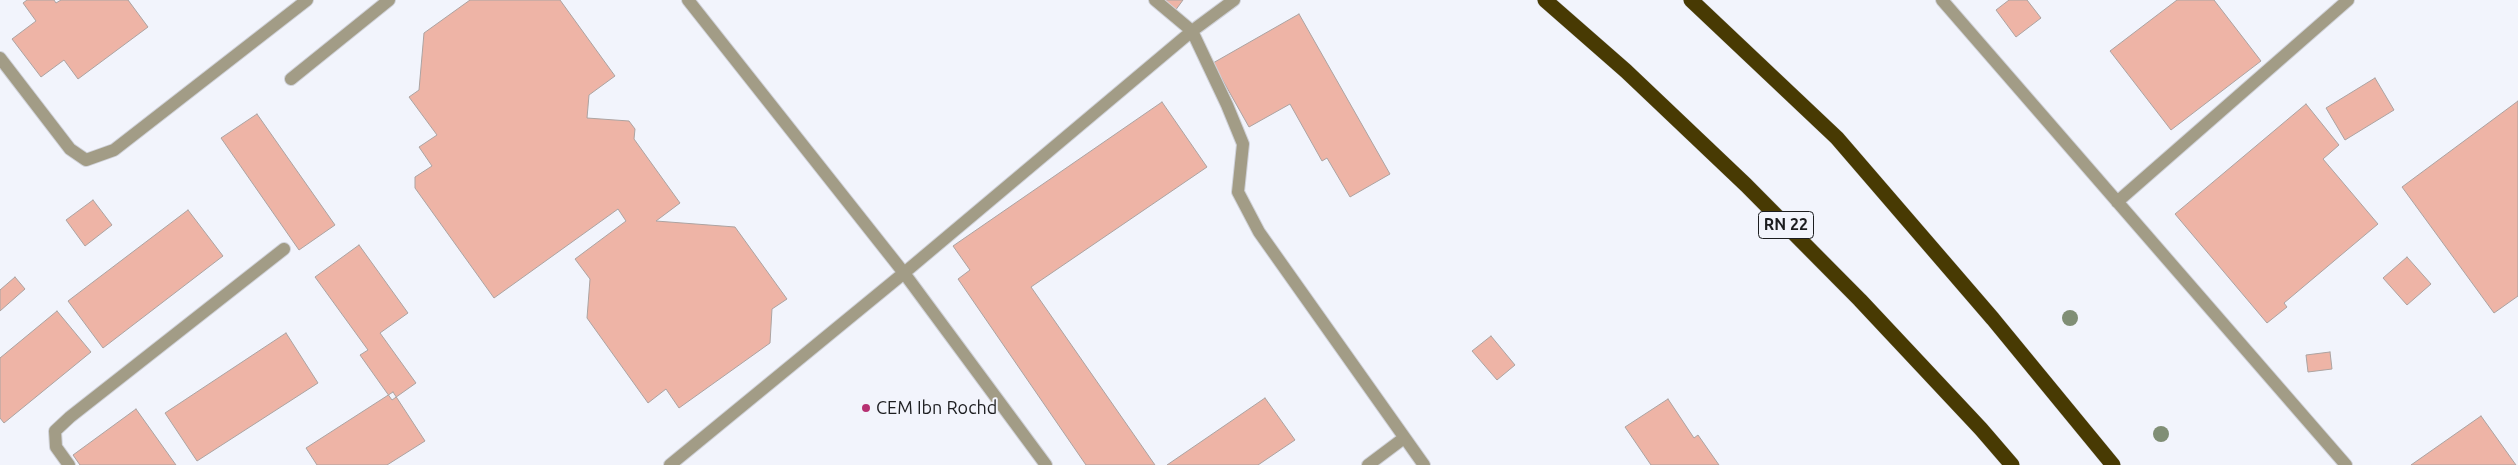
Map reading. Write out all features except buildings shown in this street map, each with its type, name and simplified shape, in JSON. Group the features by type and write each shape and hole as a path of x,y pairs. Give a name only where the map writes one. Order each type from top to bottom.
{"highway":[{"name":"RN 22","path":"1545,0 1626,71 1746,185 1860,300 1981,429 2012,465"},
{"path":"1691,0 1837,138 1993,319 2113,465"}],"street":[{"path":"0,58 70,149 86,160 114,150 306,0"},
{"path":"291,78 389,0"},
{"path":"688,0 904,273 1046,465"},
{"path":"1155,0 1192,31 1243,144 1238,192 1259,232 1424,465"},
{"path":"670,465 904,273 1192,31 1234,0"},
{"path":"1942,0 2346,465"},
{"path":"2117,202 2348,0"},
{"path":"69,465 56,447 55,432 70,417 284,249"},
{"path":"1368,465 1404,438"}],"place":[{"name":"CEM Ibn Rochd","path":"866,408"}]}
